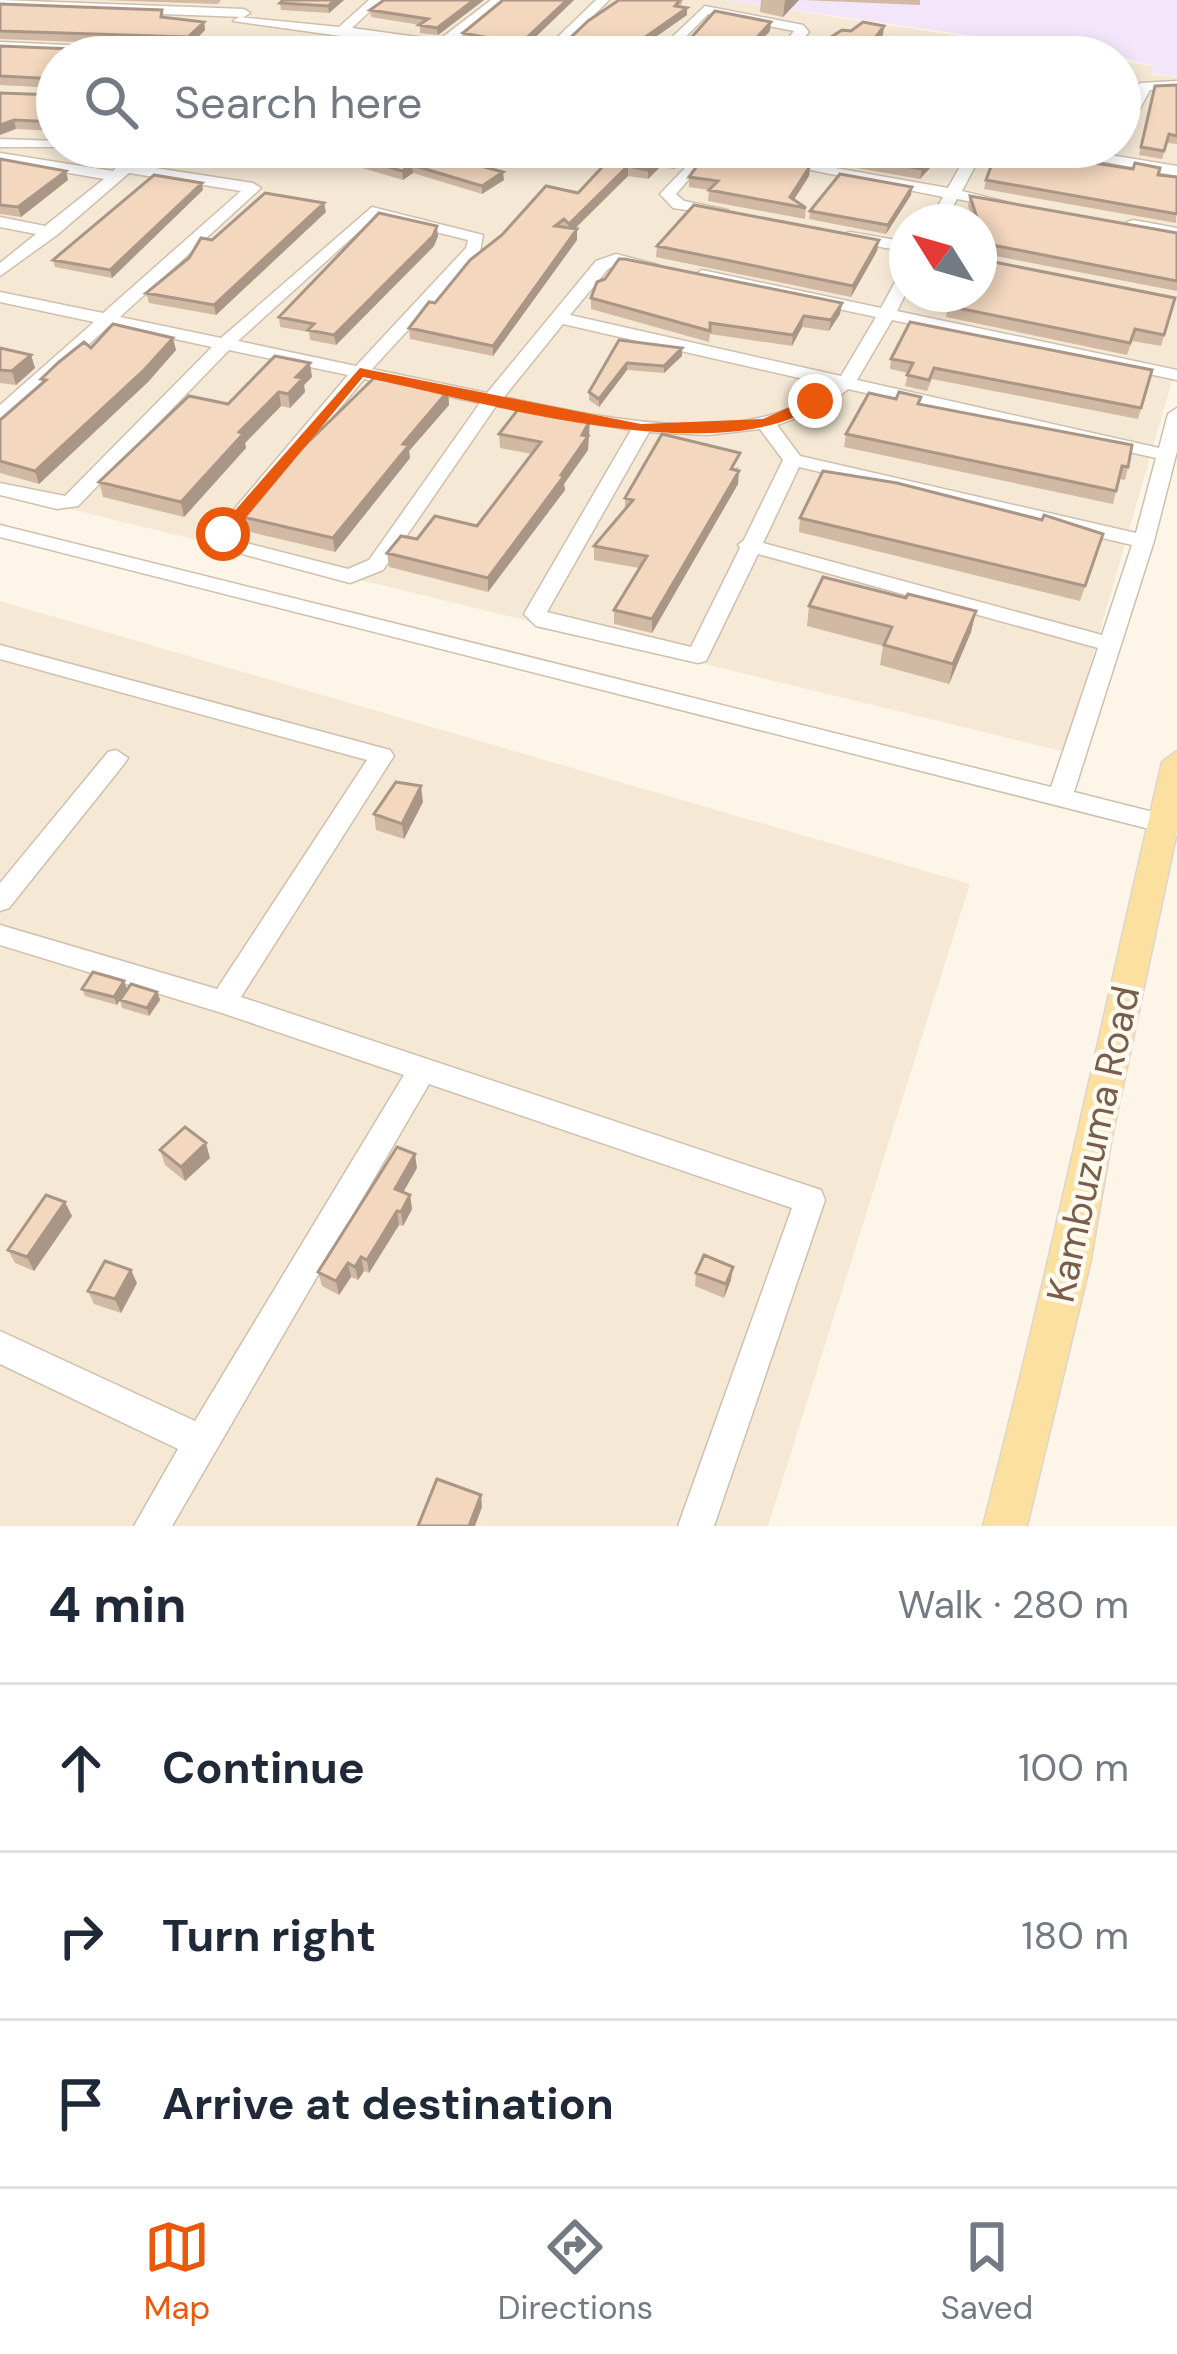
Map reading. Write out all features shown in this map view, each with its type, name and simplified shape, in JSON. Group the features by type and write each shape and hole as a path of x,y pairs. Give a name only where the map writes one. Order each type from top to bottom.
{"main road":[{"name":"Kambuzuma Road","path":"1005,1526 1170,825 1177,762"}],"street":[{"path":"343,30 376,0"},
{"path":"453,36 499,0"},
{"path":"565,36 602,0"},
{"path":"0,4 245,11 386,36"},
{"path":"679,36 705,10 798,28 799,36"},
{"path":"227,36 245,11"},
{"path":"0,46 36,48"},
{"path":"1141,93 1145,86 1177,85"},
{"path":"0,143 36,144"},
{"path":"0,157 36,161"},
{"path":"1141,161 1177,171"},
{"path":"0,415 253,188 89,168"},
{"path":"0,271 124,168"},
{"path":"688,168 668,194 679,205 747,218"},
{"path":"805,168 1018,205"},
{"path":"947,204 967,168"},
{"path":"0,489 71,502 227,342 372,212 477,238 474,249 360,372 223,534 224,542 350,576 370,571 492,399 556,317 608,261 668,268"},
{"path":"1108,221 1177,233"},
{"path":"0,222 50,232"},
{"path":"838,235 889,244"},
{"path":"690,273 1177,375"},
{"path":"0,297 641,429 766,424 791,415 846,381 889,306"},
{"path":"556,317 1166,455"},
{"path":"1060,797 1144,541 1177,414"},
{"path":"766,424 793,460 1144,541"},
{"path":"641,429 535,614 544,621 698,656"},
{"path":"687,701 698,656 748,544 793,460"},
{"path":"0,531 1170,825"},
{"path":"748,544 1110,644"},
{"path":"0,652 382,756 223,1002"},
{"path":"0,901 116,758"},
{"path":"0,934 223,1002 810,1200 696,1526"},
{"path":"152,1526 422,1070"},
{"path":"0,1348 201,1442"}],"shaded area":[{"path":"0,0 724,0 960,36 36,36 36,168 1141,168 1141,64 1153,66 1152,74 1177,77 1177,364 1065,752 0,492"},
{"path":"724,0 1177,0 1177,77 1152,73 1153,66 1141,63 1141,36 974,36"},
{"path":"0,601 970,884 768,1526 0,1526"}],"building":[{"path":"335,0 328,6 280,3"},
{"path":"384,0 474,0 437,28 419,25 428,19 370,10"},
{"path":"503,0 567,0 529,36 463,33"},
{"path":"619,0 680,0 675,6 687,8 647,36 572,36"},
{"path":"0,4 162,10 161,17 204,22 189,36 0,31"},
{"path":"715,11 771,22 758,36 693,36"},
{"path":"863,22 884,26 877,36 833,36"},
{"path":"0,46 36,47 36,78 0,76"},
{"path":"1177,85 1177,136 1169,134 1164,151 1141,147 1155,86"},
{"path":"0,93 36,94 36,121 0,125"},
{"path":"0,159 66,171 18,207 0,205"},
{"path":"1141,164 1160,168 1158,175 1177,177 1177,214 986,180 990,168 1133,169"},
{"path":"422,168 503,172 482,186"},
{"path":"601,168 626,168 569,224 564,219 555,226 577,229 493,346 409,328 429,302 435,303 470,260 502,235 546,186 578,193"},
{"path":"695,168 809,168 790,197 806,208 709,190 718,181 689,177"},
{"path":"840,174 912,187 901,204 889,204 888,225 810,211"},
{"path":"154,175 202,183 110,270 53,260"},
{"path":"265,193 324,203 214,305 146,293 189,258 201,238 212,240"},
{"path":"970,196 1177,233 1177,281 997,246 997,204 973,204"},
{"path":"694,205 879,240 853,286 657,246"},
{"path":"379,213 437,226 433,236 334,335 308,330 314,324 279,317"},
{"path":"619,259 842,303 831,320 804,316 793,335 710,323 710,331 591,298 597,282 605,279"},
{"path":"997,263 1175,298 1164,335 1135,329 1130,343 978,312 997,312"},
{"path":"910,322 1152,370 1141,408 934,368 929,380 907,375 913,363 891,359"},
{"path":"113,324 173,338 35,471 0,461 0,420 46,380 41,379 59,362 84,342 91,348"},
{"path":"619,340 682,348 664,366 627,363 599,399 589,392"},
{"path":"0,348 31,355 12,371 0,370"},
{"path":"275,356 310,363 288,394 279,392 239,432 243,434 181,502 99,482 189,396 228,404"},
{"path":"374,378 448,391 333,538 243,517 300,450"},
{"path":"899,392 921,397 918,404 1132,445 1128,467 1122,466 1116,491 846,434 869,393 896,399"},
{"path":"520,407 590,420 582,435 588,436 488,578 387,553 401,536 417,539 435,516 477,526 541,442 499,434"},
{"path":"662,434 740,453 731,469 739,471 652,619 614,610 647,556 594,546 633,500 625,498"},
{"path":"823,471 897,483 1042,520 1044,515 1103,534 1085,586 800,518"},
{"path":"823,577 976,611 953,664 884,645 892,627 809,606"},
{"path":"396,782 421,786 402,824 374,814"},
{"path":"93,972 124,981 114,997 82,989"},
{"path":"131,984 157,992 147,1008 120,1000"},
{"path":"185,1127 206,1143 181,1167 160,1150"},
{"path":"397,1147 415,1154 395,1189 410,1195 401,1212 397,1211 367,1260 361,1257 355,1267 348,1263 336,1281 318,1272"},
{"path":"46,1195 65,1202 27,1257 8,1250"},
{"path":"704,1255 733,1267 726,1284 696,1273"},
{"path":"105,1261 131,1270 115,1299 88,1291"},
{"path":"437,1479 481,1495 469,1526 418,1526"}],"route":[{"path":"223,534 360,372 641,429 766,424 815,401"}]}
